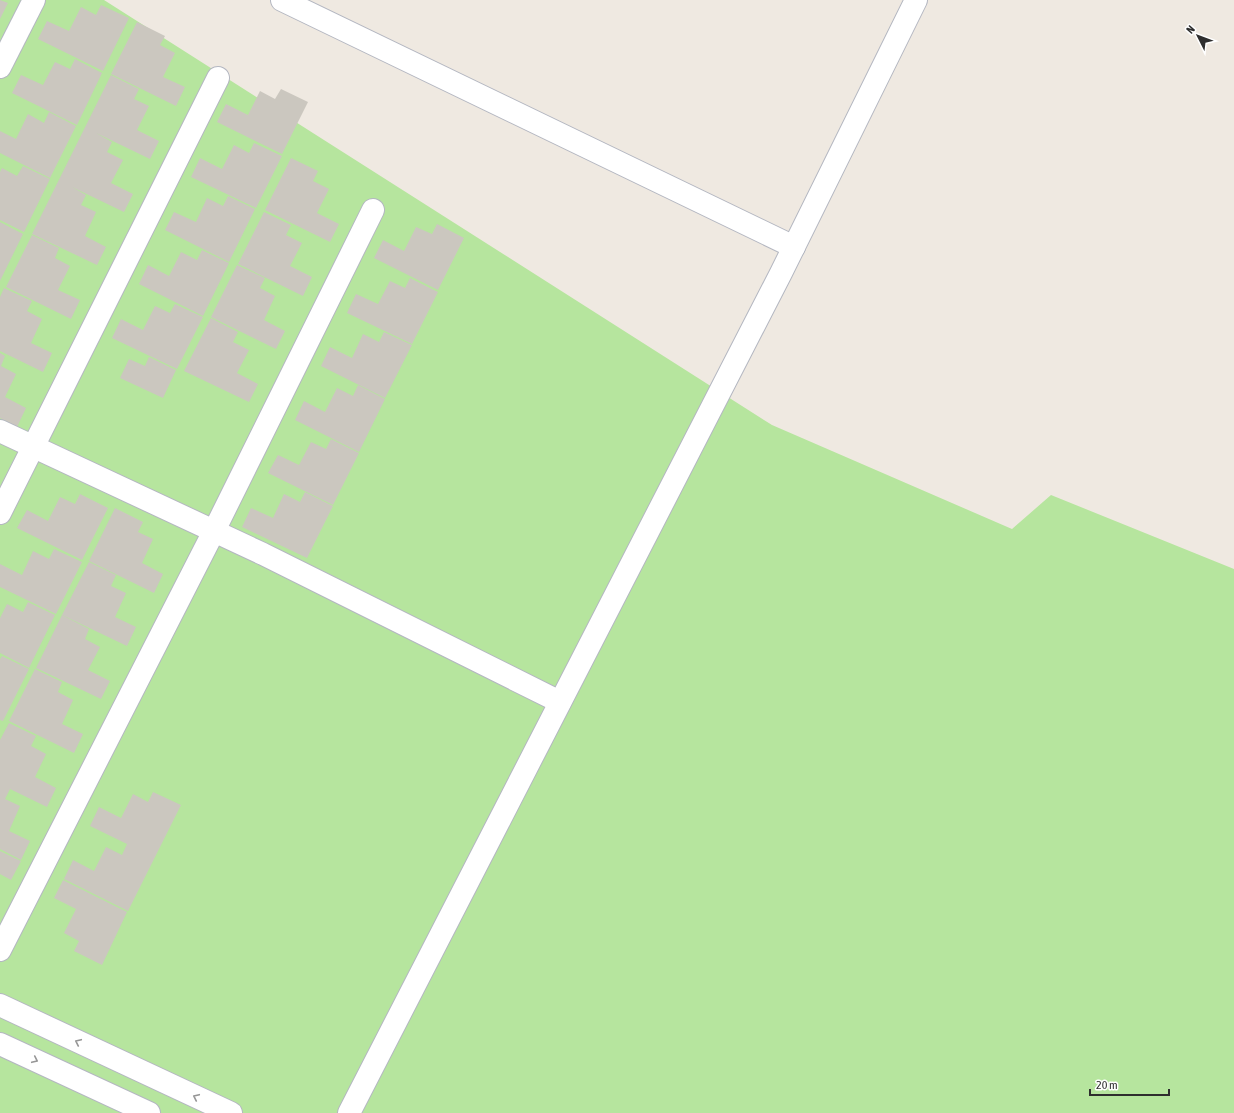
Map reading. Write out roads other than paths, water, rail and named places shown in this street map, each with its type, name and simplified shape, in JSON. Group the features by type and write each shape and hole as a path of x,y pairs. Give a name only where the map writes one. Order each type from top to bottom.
{"street":[{"path":"0,67 34,0"},
{"path":"282,0 794,247"},
{"path":"349,1113 794,247 916,0"},
{"path":"0,513 218,78"},
{"path":"0,950 214,531 373,210"},
{"path":"0,431 270,557 560,702"},
{"path":"0,1005 231,1113"},
{"path":"0,1044 149,1113"}]}
